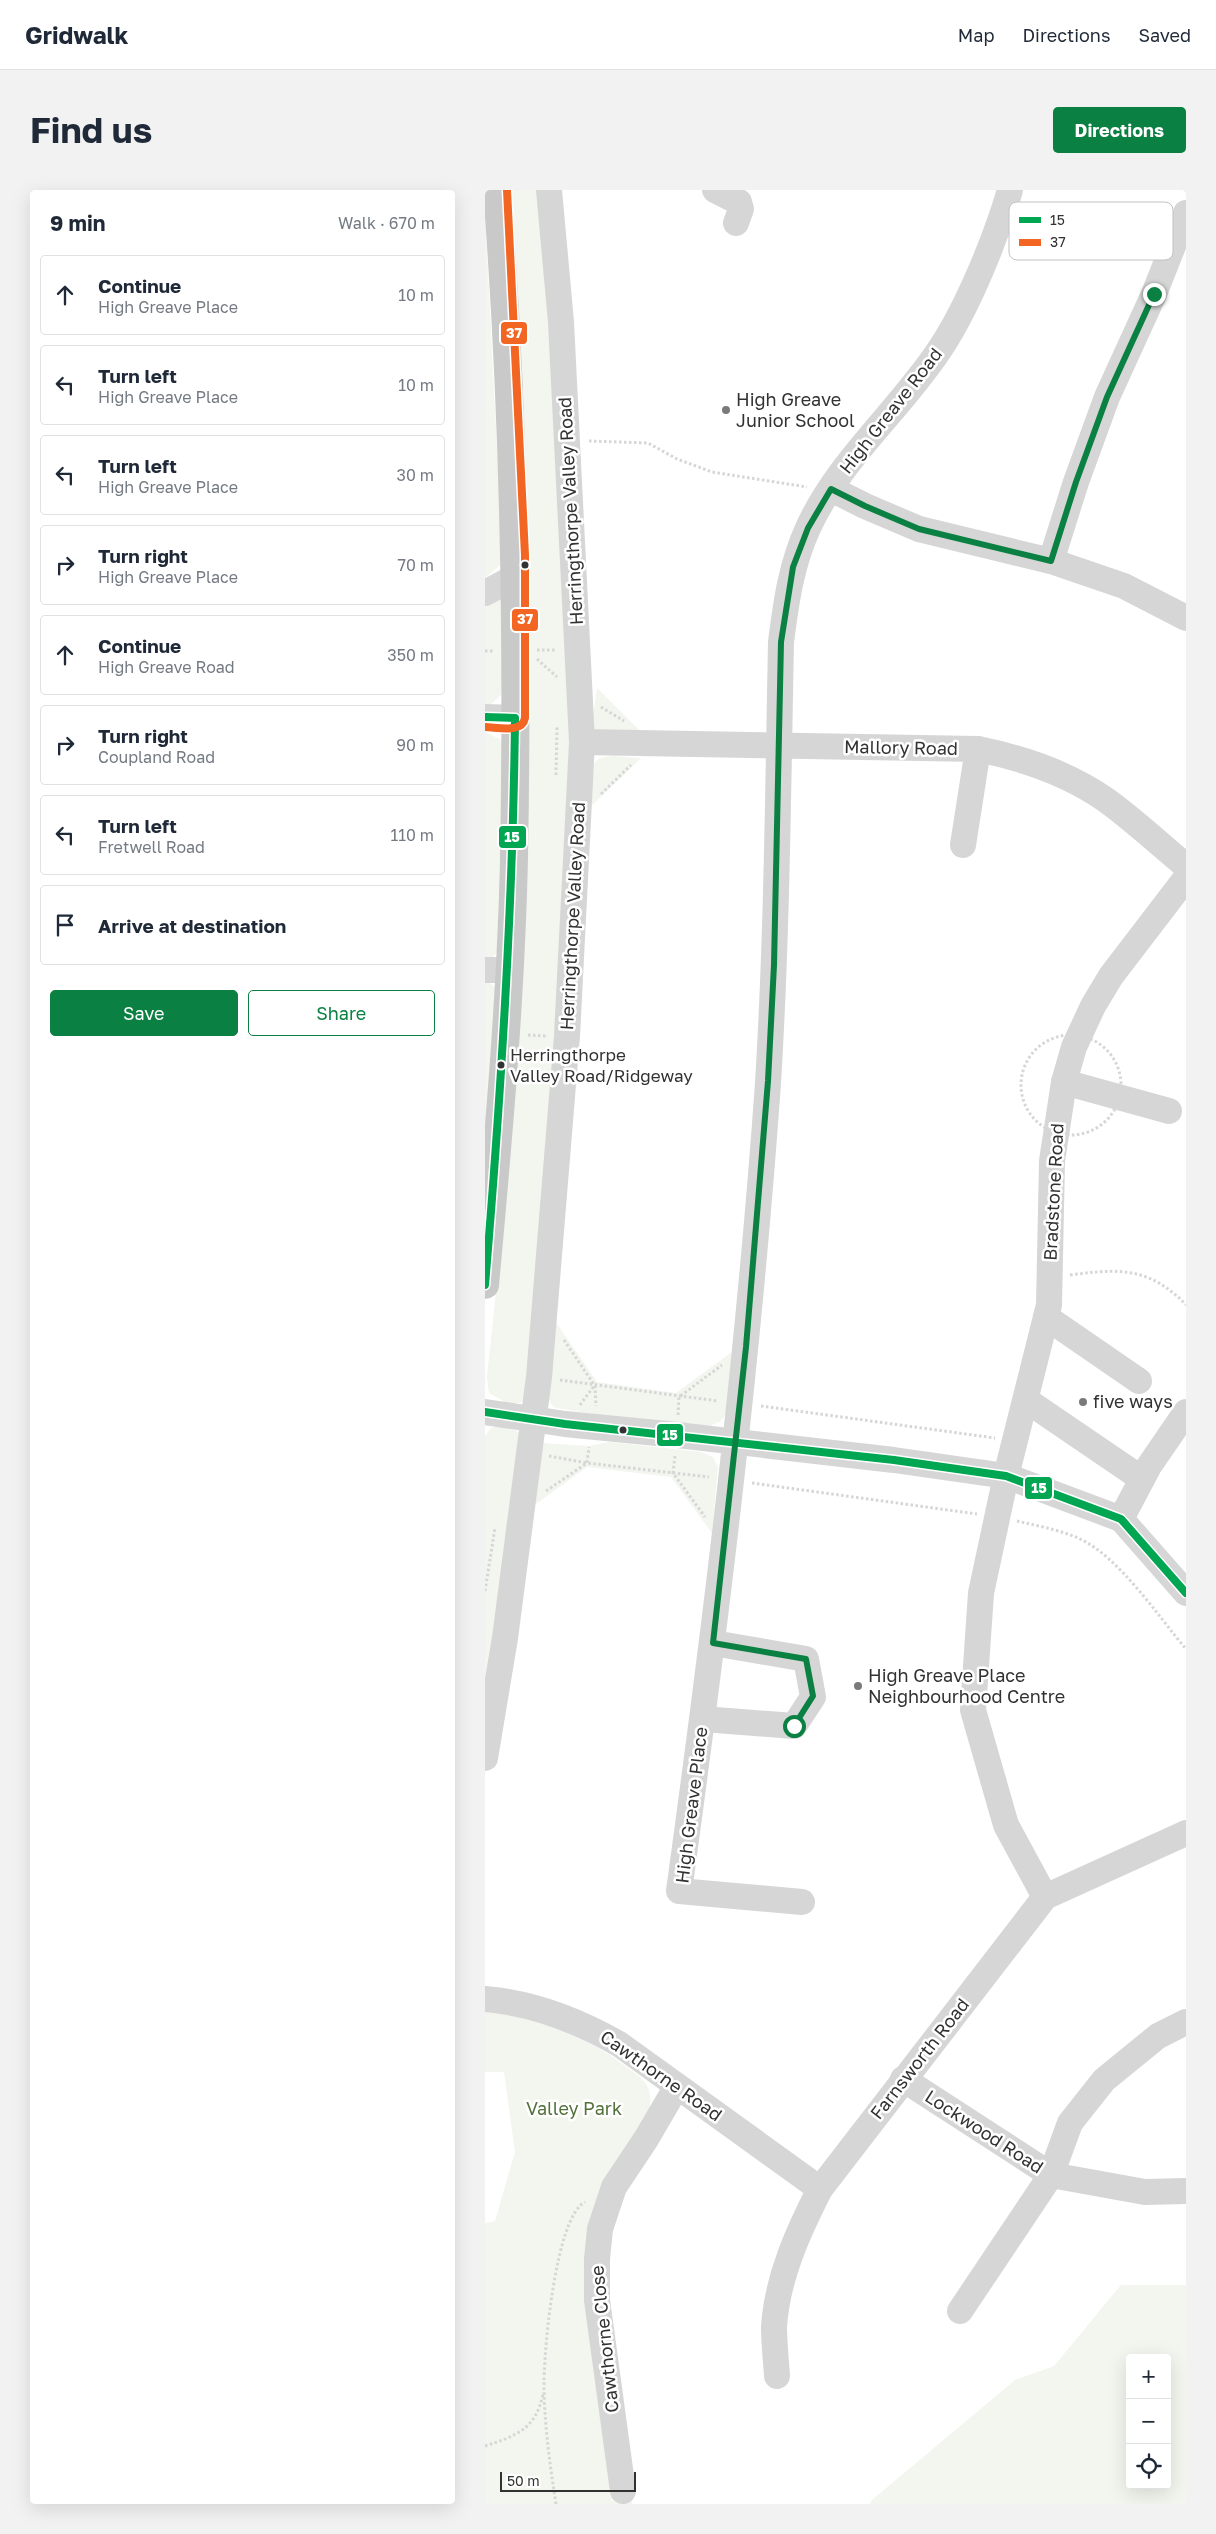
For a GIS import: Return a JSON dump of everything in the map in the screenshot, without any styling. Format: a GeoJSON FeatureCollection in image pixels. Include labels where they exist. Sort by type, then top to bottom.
{"type":"FeatureCollection","features":[{"type":"Feature","properties":{"kind":"main road"},"geometry":{"type":"LineString","coordinates":[[485,1285],[497,970],[514,858],[515,577],[505,329],[497,190]]}},
{"type":"Feature","properties":{"kind":"street","name":"Herringthorpe Valley Road"},"geometry":{"type":"LineString","coordinates":[[485,1758],[505,1638],[539,1377],[567,1036],[582,742],[561,322],[549,190]]}},
{"type":"Feature","properties":{"kind":"street"},"geometry":{"type":"LineString","coordinates":[[715,190],[739,202],[741,209],[737,223]]}},
{"type":"Feature","properties":{"kind":"street","name":"High Greave Road"},"geometry":{"type":"LineString","coordinates":[[735,1442],[746,1347],[768,1081],[774,965],[781,642],[793,567],[808,528],[831,489],[861,448],[940,350],[964,304],[1002,218],[1010,190]]}},
{"type":"Feature","properties":{"kind":"street"},"geometry":{"type":"LineString","coordinates":[[1173,246],[1186,213]]}},
{"type":"Feature","properties":{"kind":"street"},"geometry":{"type":"LineString","coordinates":[[1051,561],[1076,482],[1107,397],[1167,260]]}},
{"type":"Feature","properties":{"kind":"street"},"geometry":{"type":"LineString","coordinates":[[831,489],[919,529],[1051,561],[1124,586],[1186,618]]}},
{"type":"Feature","properties":{"kind":"street"},"geometry":{"type":"LineString","coordinates":[[485,593],[515,577]]}},
{"type":"Feature","properties":{"kind":"street"},"geometry":{"type":"LineString","coordinates":[[485,717],[515,718]]}},
{"type":"Feature","properties":{"kind":"street","name":"Mallory Road"},"geometry":{"type":"LineString","coordinates":[[582,742],[652,745],[779,745],[977,749],[1007,755],[1044,768],[1106,800],[1186,866]]}},
{"type":"Feature","properties":{"kind":"street"},"geometry":{"type":"LineString","coordinates":[[963,845],[977,749]]}},
{"type":"Feature","properties":{"kind":"street","name":"Bradstone Road"},"geometry":{"type":"LineString","coordinates":[[1045,1897],[1006,1825],[973,1710],[981,1593],[1006,1476],[1046,1317],[1050,1280],[1052,1161],[1064,1082],[1074,1047],[1093,1006],[1111,976],[1186,878]]}},
{"type":"Feature","properties":{"kind":"street"},"geometry":{"type":"LineString","coordinates":[[1064,1082],[1169,1111]]}},
{"type":"Feature","properties":{"kind":"street"},"geometry":{"type":"LineString","coordinates":[[1046,1317],[1139,1381]]}},
{"type":"Feature","properties":{"kind":"street"},"geometry":{"type":"LineString","coordinates":[[1026,1400],[1142,1479]]}},
{"type":"Feature","properties":{"kind":"street"},"geometry":{"type":"LineString","coordinates":[[485,1412],[534,1420],[677,1435],[1006,1476],[1121,1520],[1186,1593]]}},
{"type":"Feature","properties":{"kind":"street"},"geometry":{"type":"LineString","coordinates":[[1121,1520],[1142,1479],[1186,1412]]}},
{"type":"Feature","properties":{"kind":"street","name":"High Greave Place"},"geometry":{"type":"LineString","coordinates":[[735,1442],[713,1643],[679,1891],[802,1902]]}},
{"type":"Feature","properties":{"kind":"street","name":"High Greave Place"},"geometry":{"type":"LineString","coordinates":[[703,1719],[794,1726],[813,1696],[806,1659],[713,1643]]}},
{"type":"Feature","properties":{"kind":"street","name":"Farnsworth Road"},"geometry":{"type":"LineString","coordinates":[[777,2376],[774,2326],[779,2298],[800,2229],[820,2189],[1045,1897],[1186,1833]]}},
{"type":"Feature","properties":{"kind":"street","name":"Cawthorne Road"},"geometry":{"type":"LineString","coordinates":[[485,1999],[527,2005],[589,2026],[619,2044],[820,2189]]}},
{"type":"Feature","properties":{"kind":"street"},"geometry":{"type":"LineString","coordinates":[[959,2311],[1051,2175],[1070,2123],[1104,2080],[1158,2036],[1186,2022]]}},
{"type":"Feature","properties":{"kind":"street","name":"Lockwood Road"},"geometry":{"type":"LineString","coordinates":[[903,2080],[1051,2175],[1145,2192],[1186,2192]]}},
{"type":"Feature","properties":{"kind":"street","name":"Cawthorne Close"},"geometry":{"type":"LineString","coordinates":[[623,2491],[597,2300],[597,2259],[600,2229],[614,2187],[646,2139],[677,2086]]}},
{"type":"Feature","properties":{"kind":"path"},"geometry":{"type":"LineString","coordinates":[[566,441],[648,443],[677,459],[712,472],[831,489]]}},
{"type":"Feature","properties":{"kind":"path"},"geometry":{"type":"LineString","coordinates":[[559,640],[559,650]]}},
{"type":"Feature","properties":{"kind":"path"},"geometry":{"type":"LineString","coordinates":[[534,656],[558,679],[559,669]]}},
{"type":"Feature","properties":{"kind":"path"},"geometry":{"type":"LineString","coordinates":[[556,785],[558,717]]}},
{"type":"Feature","properties":{"kind":"path"},"geometry":{"type":"LineString","coordinates":[[579,815],[652,745]]}},
{"type":"Feature","properties":{"kind":"path"},"geometry":{"type":"LineString","coordinates":[[547,1046],[548,1026]]}},
{"type":"Feature","properties":{"kind":"path"},"geometry":{"type":"LineString","coordinates":[[1050,1280],[1098,1272],[1143,1274],[1161,1283],[1186,1305]]}},
{"type":"Feature","properties":{"kind":"path"},"geometry":{"type":"LineString","coordinates":[[523,1507],[587,1463],[595,1427],[595,1386],[545,1311]]}},
{"type":"Feature","properties":{"kind":"path"},"geometry":{"type":"LineString","coordinates":[[679,1397],[746,1347]]}},
{"type":"Feature","properties":{"kind":"path"},"geometry":{"type":"LineString","coordinates":[[539,1377],[1015,1441]]}},
{"type":"Feature","properties":{"kind":"path"},"geometry":{"type":"LineString","coordinates":[[679,1397],[673,1473],[724,1542]]}},
{"type":"Feature","properties":{"kind":"path"},"geometry":{"type":"LineString","coordinates":[[530,1453],[587,1463],[731,1480],[997,1517],[1041,1526],[1081,1539],[1100,1552],[1121,1570],[1186,1649]]}},
{"type":"Feature","properties":{"kind":"path"},"geometry":{"type":"LineString","coordinates":[[485,1591],[496,1525]]}},
{"type":"Feature","properties":{"kind":"path"},"geometry":{"type":"LineString","coordinates":[[485,2446],[513,2437],[529,2425],[539,2411],[544,2388],[555,2269],[569,2222],[580,2204],[614,2187]]}},
{"type":"Feature","properties":{"kind":"path"},"geometry":{"type":"LineString","coordinates":[[544,2388],[547,2448],[556,2504]]}},
{"type":"Feature","properties":{"kind":"green space"},"geometry":{"type":"Polygon","coordinates":[[[503,190],[542,190],[573,716],[560,987],[528,1395],[520,1403],[507,1403],[489,1393],[487,1377],[503,1225],[503,190]]]}},
{"type":"Feature","properties":{"kind":"green space"},"geometry":{"type":"Polygon","coordinates":[[[485,212],[502,548],[500,565],[485,578],[485,212]]]}},
{"type":"Feature","properties":{"kind":"green space"},"geometry":{"type":"Polygon","coordinates":[[[503,595],[504,674],[501,695],[491,704],[485,705],[485,603],[503,595]]]}},
{"type":"Feature","properties":{"kind":"green space"},"geometry":{"type":"Polygon","coordinates":[[[597,688],[642,733],[596,731],[592,724],[597,688]]]}},
{"type":"Feature","properties":{"kind":"green space"},"geometry":{"type":"Polygon","coordinates":[[[485,732],[500,739],[503,746],[497,952],[491,959],[485,961],[485,732]]]}},
{"type":"Feature","properties":{"kind":"green space"},"geometry":{"type":"Polygon","coordinates":[[[611,756],[641,758],[587,810],[595,762],[600,758],[611,756]]]}},
{"type":"Feature","properties":{"kind":"green space"},"geometry":{"type":"Polygon","coordinates":[[[485,980],[494,986],[498,995],[485,1149],[485,980]]]}},
{"type":"Feature","properties":{"kind":"green space"},"geometry":{"type":"Polygon","coordinates":[[[553,1318],[597,1382],[676,1393],[732,1352],[726,1415],[719,1422],[707,1427],[556,1408],[551,1404],[547,1396],[553,1318]]]}},
{"type":"Feature","properties":{"kind":"green space"},"geometry":{"type":"Polygon","coordinates":[[[501,1425],[515,1430],[522,1435],[485,1691],[485,1436],[491,1428],[501,1425]]]}},
{"type":"Feature","properties":{"kind":"green space"},"geometry":{"type":"Polygon","coordinates":[[[610,1442],[701,1452],[713,1457],[718,1467],[712,1533],[671,1477],[587,1467],[533,1506],[543,1443],[588,1446],[610,1442]]]}},
{"type":"Feature","properties":{"kind":"green space","name":"Valley Park"},"geometry":{"type":"Polygon","coordinates":[[[485,2010],[541,2023],[576,2036],[609,2055],[636,2074],[642,2079],[650,2092],[650,2109],[589,2295],[612,2501],[631,2497],[632,2504],[485,2504],[485,2223],[495,2221],[515,2152],[504,2072],[485,2072],[485,2010]]]}},
{"type":"Feature","properties":{"kind":"green space"},"geometry":{"type":"Polygon","coordinates":[[[1121,2285],[1186,2285],[1186,2504],[870,2504],[872,2500],[1015,2380],[1054,2366],[1121,2285]]]}},
{"type":"Feature","properties":{"kind":"transit line","name":"37"},"geometry":{"type":"LineString","coordinates":[[485,727],[514,728],[523,723],[525,718],[525,555],[507,190]]}},
{"type":"Feature","properties":{"kind":"transit line","name":"15"},"geometry":{"type":"LineString","coordinates":[[485,717],[515,718],[512,860],[505,1002],[485,1285]]}},
{"type":"Feature","properties":{"kind":"transit line","name":"15"},"geometry":{"type":"LineString","coordinates":[[485,1412],[565,1424],[894,1460],[1006,1476],[1121,1519],[1186,1593]]}},
{"type":"Feature","properties":{"kind":"place","name":"High Greave Junior School"},"geometry":{"type":"Point","coordinates":[726,410]}},
{"type":"Feature","properties":{"kind":"place","name":"Herringthorpe Valley Road/Ridgeway"},"geometry":{"type":"Point","coordinates":[501,1065]}},
{"type":"Feature","properties":{"kind":"place","name":"five ways"},"geometry":{"type":"Point","coordinates":[1083,1402]}},
{"type":"Feature","properties":{"kind":"place","name":"High Greave Place Neighbourhood Centre"},"geometry":{"type":"Point","coordinates":[858,1686]}},
{"type":"Feature","properties":{"kind":"route"},"geometry":{"type":"LineString","coordinates":[[794,1726],[813,1696],[806,1659],[713,1643],[746,1347],[768,1081],[774,965],[781,642],[793,567],[808,528],[831,489],[919,529],[1051,561],[1076,482],[1107,397],[1154,294]]}}]}
